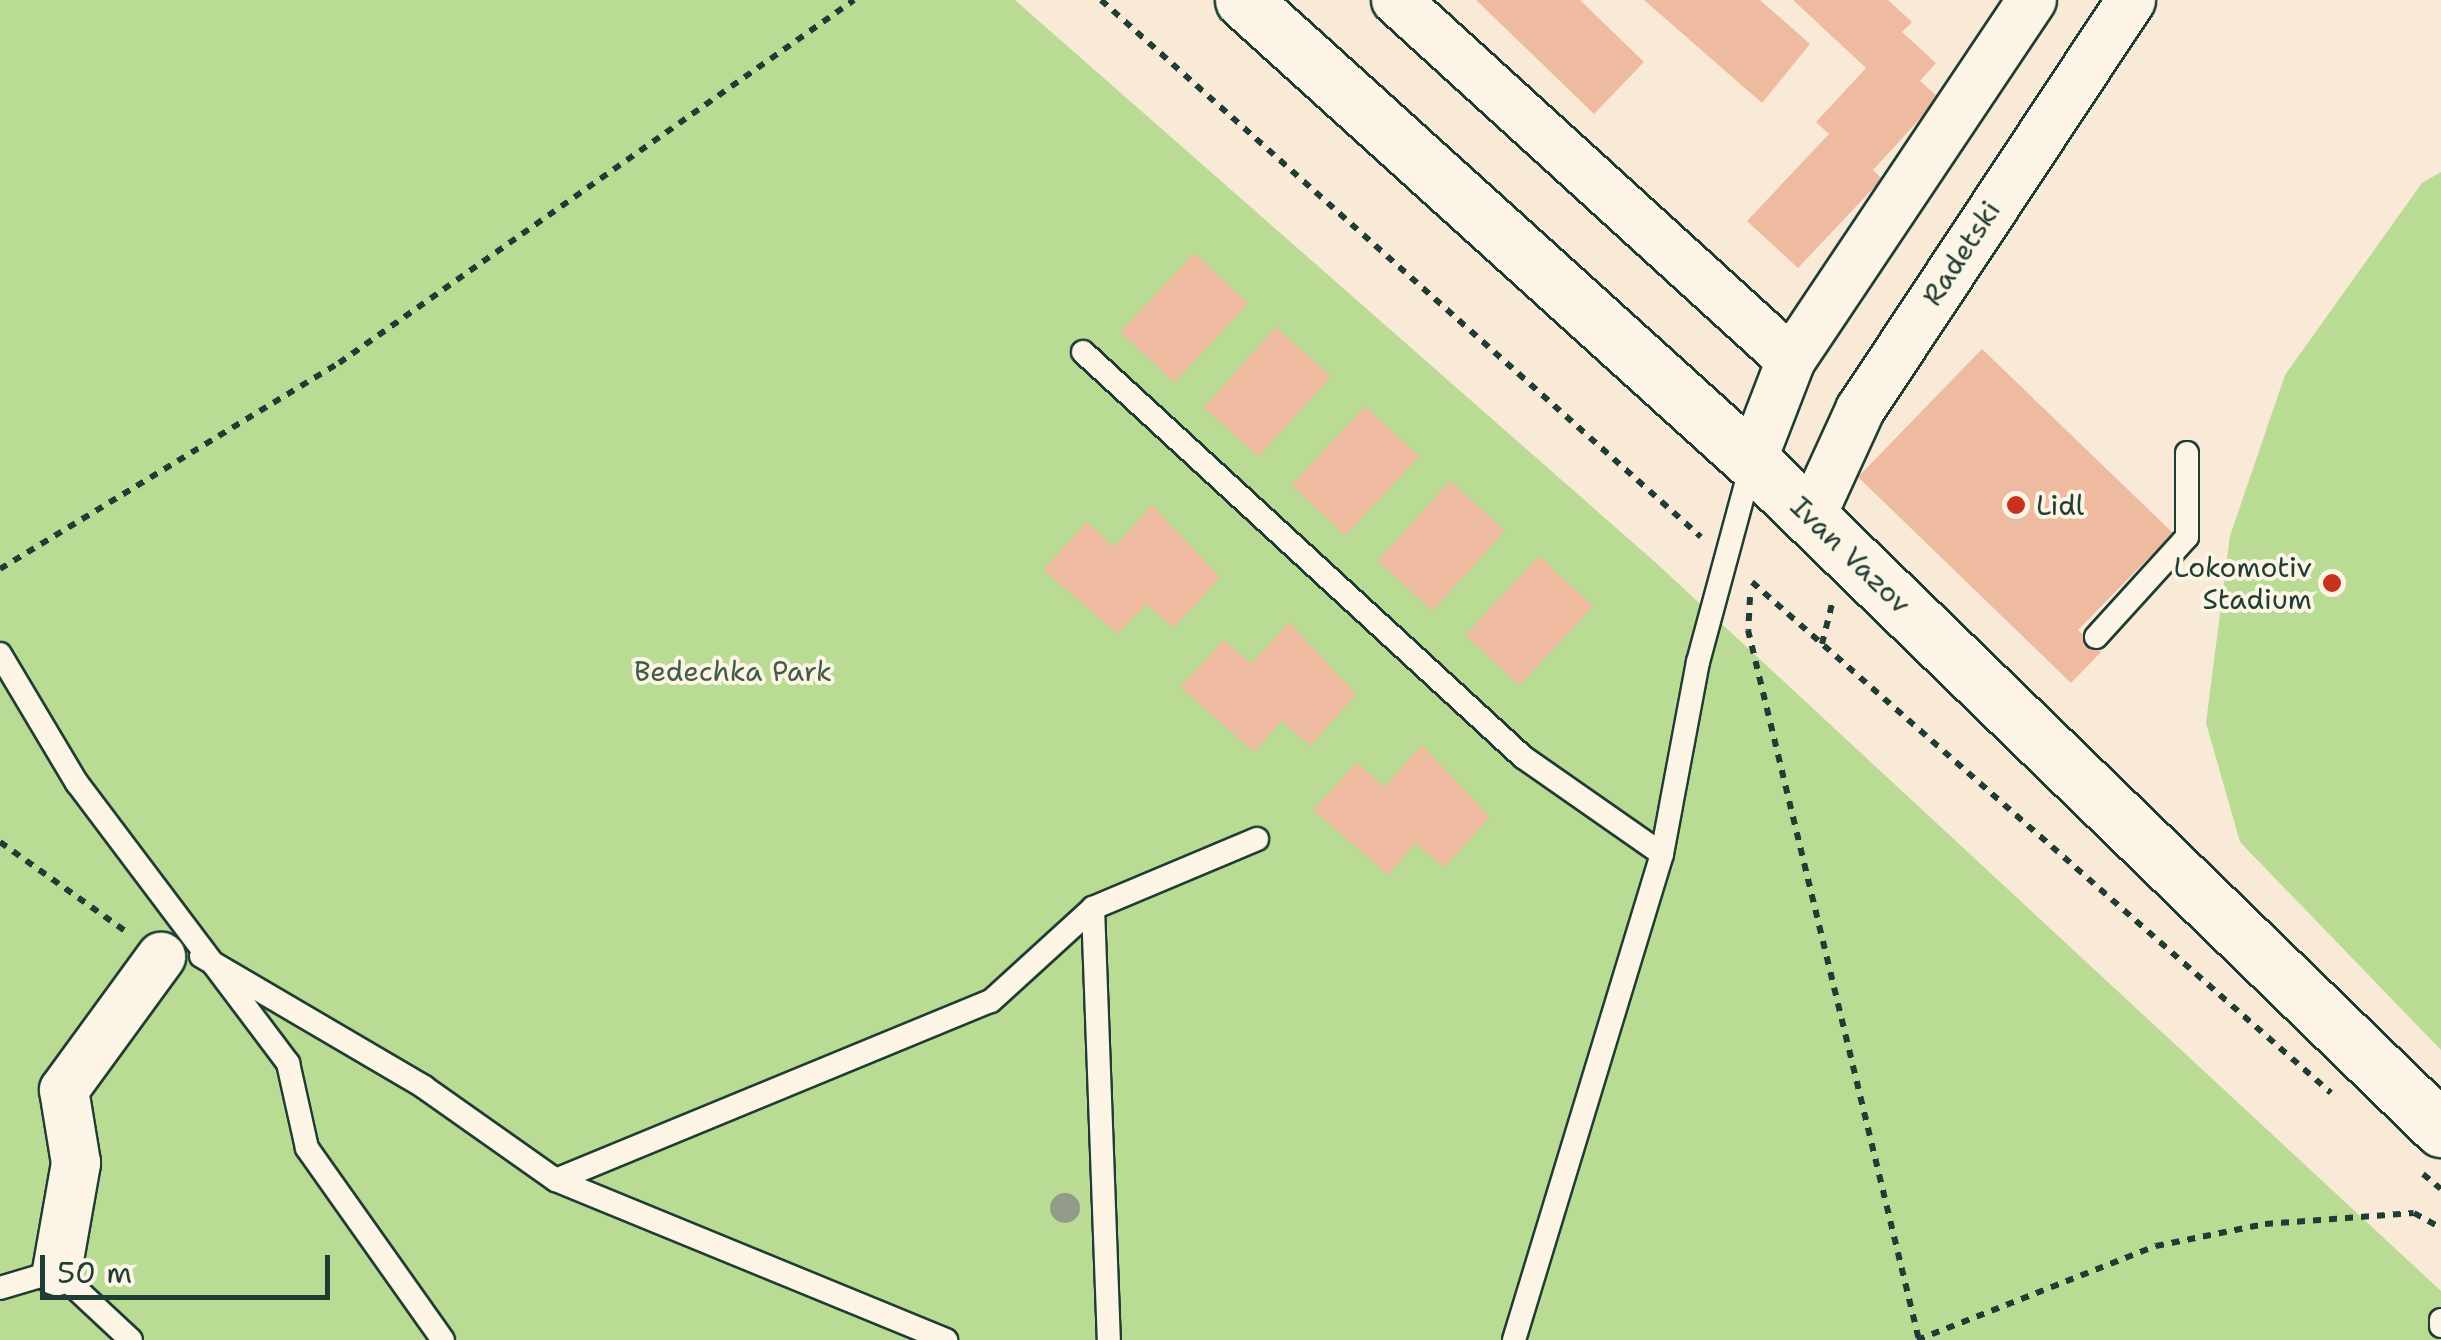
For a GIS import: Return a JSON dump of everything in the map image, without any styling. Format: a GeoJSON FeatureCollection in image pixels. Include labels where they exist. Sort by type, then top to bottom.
{"type":"FeatureCollection","features":[{"type":"Feature","properties":{"kind":"main road","name":"Ivan Vazov"},"geometry":{"type":"LineString","coordinates":[[1243,0],[1811,517],[2426,1146]]}},
{"type":"Feature","properties":{"kind":"street"},"geometry":{"type":"LineString","coordinates":[[1396,0],[1790,360]]}},
{"type":"Feature","properties":{"kind":"street"},"geometry":{"type":"LineString","coordinates":[[1752,462],[1790,360],[2032,0]]}},
{"type":"Feature","properties":{"kind":"street","name":"Radetski"},"geometry":{"type":"LineString","coordinates":[[1811,517],[1860,410],[2131,0]]}},
{"type":"Feature","properties":{"kind":"street"},"geometry":{"type":"LineString","coordinates":[[58,1271],[76,1163],[64,1090],[181,956]]}},
{"type":"Feature","properties":{"kind":"lane"},"geometry":{"type":"LineString","coordinates":[[1083,352],[1522,756],[1662,854]]}},
{"type":"Feature","properties":{"kind":"lane"},"geometry":{"type":"LineString","coordinates":[[2096,637],[2187,537],[2186,453]]}},
{"type":"Feature","properties":{"kind":"lane"},"geometry":{"type":"LineString","coordinates":[[1514,1340],[1662,854],[1723,556],[1752,462]]}},
{"type":"Feature","properties":{"kind":"lane"},"geometry":{"type":"LineString","coordinates":[[0,654],[181,956],[288,1063],[307,1148],[443,1340]]}},
{"type":"Feature","properties":{"kind":"lane"},"geometry":{"type":"LineString","coordinates":[[556,1180],[991,1001],[1093,908],[1257,839]]}},
{"type":"Feature","properties":{"kind":"lane"},"geometry":{"type":"LineString","coordinates":[[1093,908],[1109,1340]]}},
{"type":"Feature","properties":{"kind":"lane"},"geometry":{"type":"LineString","coordinates":[[181,956],[424,1087],[556,1180],[947,1340]]}},
{"type":"Feature","properties":{"kind":"lane"},"geometry":{"type":"LineString","coordinates":[[0,1288],[58,1271],[131,1340]]}},
{"type":"Feature","properties":{"kind":"path"},"geometry":{"type":"LineString","coordinates":[[0,569],[339,364],[854,0]]}},
{"type":"Feature","properties":{"kind":"path"},"geometry":{"type":"LineString","coordinates":[[1101,0],[1750,581],[2338,1098]]}},
{"type":"Feature","properties":{"kind":"path"},"geometry":{"type":"LineString","coordinates":[[1750,581],[1748,630],[1918,1340],[2156,1246],[2265,1224],[2414,1212],[2441,1228]]}},
{"type":"Feature","properties":{"kind":"path"},"geometry":{"type":"LineString","coordinates":[[0,842],[181,956]]}},
{"type":"Feature","properties":{"kind":"path"},"geometry":{"type":"LineString","coordinates":[[2426,1146],[2441,1190]]}},
{"type":"Feature","properties":{"kind":"green space","name":"Bedechka Park"},"geometry":{"type":"Polygon","coordinates":[[[0,0],[1015,0],[1655,562],[2441,1291],[2441,1340],[0,1340],[0,0]]]}},
{"type":"Feature","properties":{"kind":"green space","name":"Lokomotiv Stadium"},"geometry":{"type":"Polygon","coordinates":[[[2441,172],[2441,1050],[2240,842],[2206,723],[2230,536],[2285,375],[2422,183],[2441,172]]]}},
{"type":"Feature","properties":{"kind":"building"},"geometry":{"type":"Polygon","coordinates":[[[1476,0],[1580,0],[1644,62],[1594,114],[1476,0]]]}},
{"type":"Feature","properties":{"kind":"building"},"geometry":{"type":"Polygon","coordinates":[[[1644,0],[1760,0],[1810,44],[1762,103],[1644,0]]]}},
{"type":"Feature","properties":{"kind":"building"},"geometry":{"type":"Polygon","coordinates":[[[1793,0],[1888,0],[1912,22],[1902,32],[1936,63],[1920,81],[1939,98],[1873,170],[1882,179],[1798,268],[1747,221],[1829,134],[1816,122],[1866,68],[1793,0]]]}},
{"type":"Feature","properties":{"kind":"building"},"geometry":{"type":"Polygon","coordinates":[[[1194,253],[1248,303],[1174,382],[1120,332],[1194,253]]]}},
{"type":"Feature","properties":{"kind":"building"},"geometry":{"type":"Polygon","coordinates":[[[1276,327],[1331,377],[1259,457],[1204,407],[1276,327]]]}},
{"type":"Feature","properties":{"kind":"building","name":"Lidl"},"geometry":{"type":"Polygon","coordinates":[[[1982,349],[2173,533],[2078,630],[2101,652],[2071,683],[1858,477],[1982,349]]]}},
{"type":"Feature","properties":{"kind":"building"},"geometry":{"type":"Polygon","coordinates":[[[1365,406],[1419,456],[1345,535],[1291,485],[1365,406]]]}},
{"type":"Feature","properties":{"kind":"building"},"geometry":{"type":"Polygon","coordinates":[[[1450,481],[1505,531],[1433,611],[1378,561],[1450,481]]]}},
{"type":"Feature","properties":{"kind":"building"},"geometry":{"type":"Polygon","coordinates":[[[1152,505],[1220,577],[1174,628],[1146,604],[1118,634],[1043,570],[1087,522],[1114,547],[1152,505]]]}},
{"type":"Feature","properties":{"kind":"building"},"geometry":{"type":"Polygon","coordinates":[[[1539,556],[1593,606],[1519,685],[1465,635],[1539,556]]]}},
{"type":"Feature","properties":{"kind":"building"},"geometry":{"type":"Polygon","coordinates":[[[1289,622],[1356,694],[1311,746],[1282,721],[1254,752],[1180,687],[1224,640],[1251,664],[1289,622]]]}},
{"type":"Feature","properties":{"kind":"building"},"geometry":{"type":"Polygon","coordinates":[[[1422,745],[1490,817],[1444,868],[1416,843],[1388,875],[1313,810],[1357,762],[1384,787],[1422,745]]]}},
{"type":"Feature","properties":{"kind":"place","name":"Lidl"},"geometry":{"type":"Point","coordinates":[2016,505]}},
{"type":"Feature","properties":{"kind":"place","name":"Lokomotiv Stadium"},"geometry":{"type":"Point","coordinates":[2332,583]}}]}
